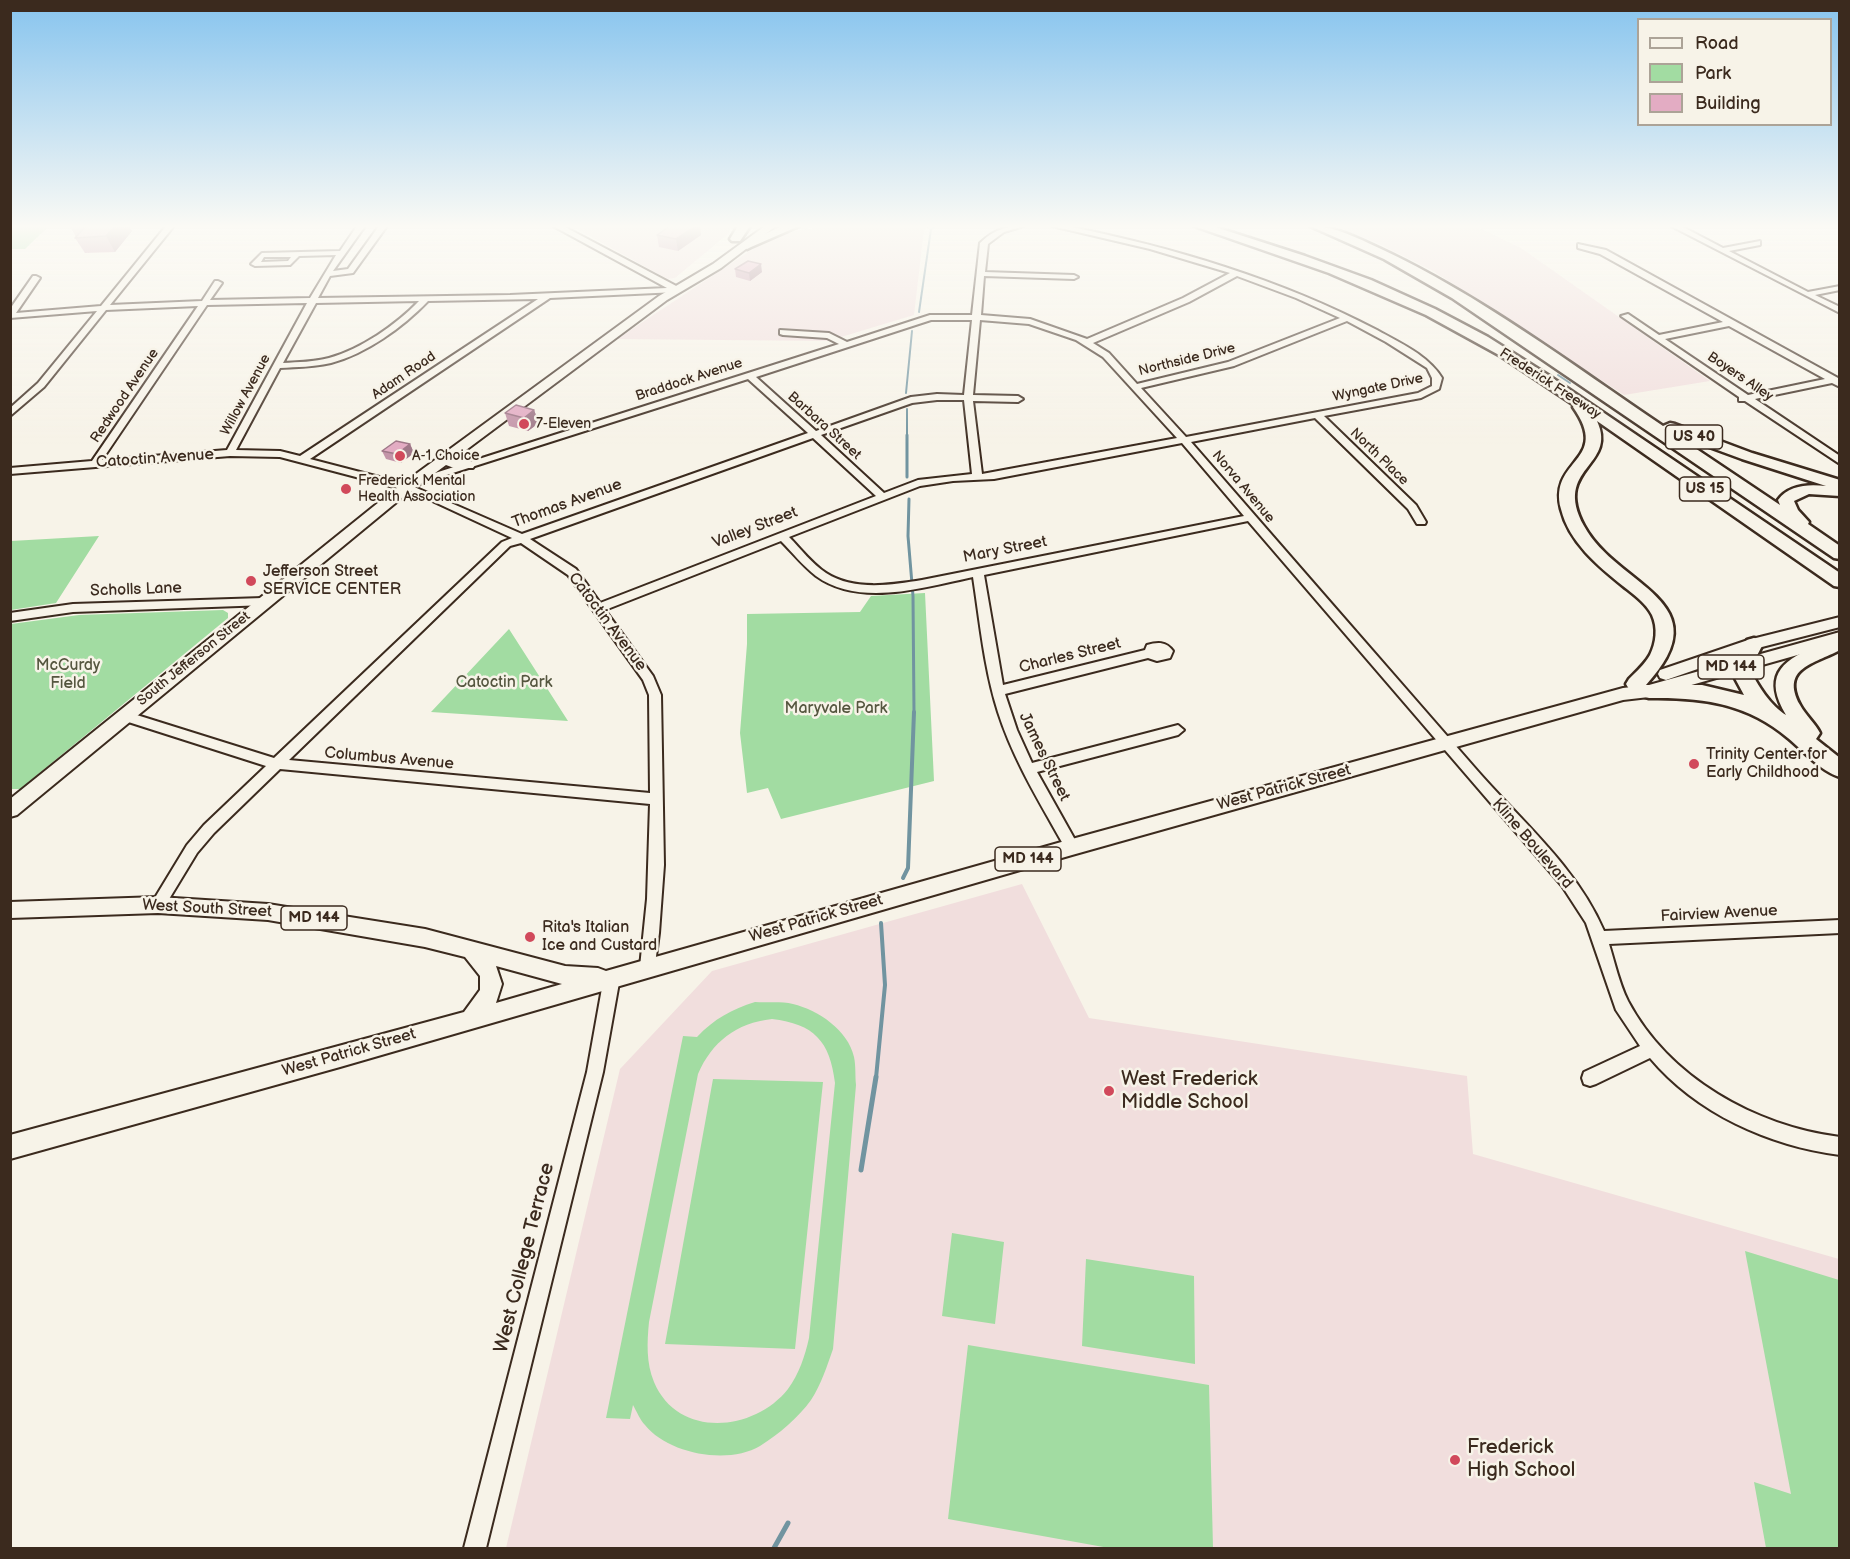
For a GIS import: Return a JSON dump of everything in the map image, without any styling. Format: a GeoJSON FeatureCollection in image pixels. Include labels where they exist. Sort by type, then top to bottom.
{"type":"FeatureCollection","features":[{"type":"Feature","properties":{"kind":"highway","name":"Frederick Freeway"},"geometry":{"type":"LineString","coordinates":[[1402,299],[1481,339],[1570,396],[1839,582]]}},
{"type":"Feature","properties":{"kind":"highway","name":"Frederick Freeway"},"geometry":{"type":"LineString","coordinates":[[1460,299],[1560,363],[1839,554]]}},
{"type":"Feature","properties":{"kind":"highway","name":"US 40"},"geometry":{"type":"LineString","coordinates":[[1560,363],[1635,410],[1679,431],[1747,456],[1839,485]]}},
{"type":"Feature","properties":{"kind":"highway"},"geometry":{"type":"LineString","coordinates":[[1570,396],[1585,412],[1595,439],[1589,456],[1578,467],[1569,482],[1568,499],[1572,517],[1593,550],[1656,605],[1665,625],[1666,637],[1661,651],[1636,690]]}},
{"type":"Feature","properties":{"kind":"highway"},"geometry":{"type":"LineString","coordinates":[[1821,541],[1790,512],[1786,500],[1790,495],[1805,490],[1839,493]]}},
{"type":"Feature","properties":{"kind":"highway"},"geometry":{"type":"LineString","coordinates":[[1839,639],[1830,649],[1795,664],[1786,675],[1784,685],[1789,705],[1797,718],[1819,743],[1839,759]]}},
{"type":"Feature","properties":{"kind":"highway"},"geometry":{"type":"LineString","coordinates":[[1754,644],[1740,669],[1746,683],[1760,702],[1839,769]]}},
{"type":"Feature","properties":{"kind":"highway"},"geometry":{"type":"LineString","coordinates":[[1636,690],[1690,689],[1715,693],[1740,701],[1782,722]]}},
{"type":"Feature","properties":{"kind":"main road","name":"South Jefferson Street"},"geometry":{"type":"LineString","coordinates":[[10,810],[399,493],[662,299]]}},
{"type":"Feature","properties":{"kind":"main road"},"geometry":{"type":"LineString","coordinates":[[446,460],[454,464],[468,465]]}},
{"type":"Feature","properties":{"kind":"main road","name":"West Patrick Street"},"geometry":{"type":"LineString","coordinates":[[1636,690],[1754,644],[1839,622]]}},
{"type":"Feature","properties":{"kind":"main road","name":"West Patrick Street"},"geometry":{"type":"LineString","coordinates":[[10,1147],[340,1057],[612,977],[1636,690],[1839,639]]}},
{"type":"Feature","properties":{"kind":"main road","name":"West South Street"},"geometry":{"type":"LineString","coordinates":[[10,910],[158,904],[207,906],[315,918],[469,949],[565,975],[612,977]]}},
{"type":"Feature","properties":{"kind":"main road"},"geometry":{"type":"LineString","coordinates":[[469,949],[488,967],[493,979],[487,1000],[471,1018]]}},
{"type":"Feature","properties":{"kind":"street"},"geometry":{"type":"LineString","coordinates":[[10,316],[22,299]]}},
{"type":"Feature","properties":{"kind":"street"},"geometry":{"type":"LineString","coordinates":[[10,413],[41,385],[111,299]]}},
{"type":"Feature","properties":{"kind":"street","name":"Redwood Avenue"},"geometry":{"type":"LineString","coordinates":[[95,464],[207,299]]}},
{"type":"Feature","properties":{"kind":"street"},"geometry":{"type":"LineString","coordinates":[[10,316],[103,308],[360,299]]}},
{"type":"Feature","properties":{"kind":"street"},"geometry":{"type":"LineString","coordinates":[[277,366],[318,363],[339,358],[399,323],[416,310],[426,299]]}},
{"type":"Feature","properties":{"kind":"street","name":"Adam Road"},"geometry":{"type":"LineString","coordinates":[[303,459],[543,299]]}},
{"type":"Feature","properties":{"kind":"street"},"geometry":{"type":"LineString","coordinates":[[977,476],[968,397],[979,299]]}},
{"type":"Feature","properties":{"kind":"street"},"geometry":{"type":"LineString","coordinates":[[1088,342],[1188,299]]}},
{"type":"Feature","properties":{"kind":"street","name":"Wyngate Drive"},"geometry":{"type":"LineString","coordinates":[[925,481],[994,476],[1421,395],[1436,387],[1435,372],[1423,361],[1345,319],[1297,299]]}},
{"type":"Feature","properties":{"kind":"street"},"geometry":{"type":"LineString","coordinates":[[1687,299],[1837,381]]}},
{"type":"Feature","properties":{"kind":"street"},"geometry":{"type":"LineString","coordinates":[[1817,299],[1839,311]]}},
{"type":"Feature","properties":{"kind":"street","name":"Willow Avenue"},"geometry":{"type":"LineString","coordinates":[[230,453],[312,300]]}},
{"type":"Feature","properties":{"kind":"street","name":"Boyers Alley"},"geometry":{"type":"LineString","coordinates":[[1625,316],[1839,461]]}},
{"type":"Feature","properties":{"kind":"street","name":"Norva Avenue"},"geometry":{"type":"LineString","coordinates":[[976,317],[1030,322],[1054,328],[1088,342],[1106,355],[1184,440],[1446,744]]}},
{"type":"Feature","properties":{"kind":"street","name":"Braddock Avenue"},"geometry":{"type":"LineString","coordinates":[[411,485],[930,318],[976,317]]}},
{"type":"Feature","properties":{"kind":"street","name":"Northside Drive"},"geometry":{"type":"LineString","coordinates":[[1135,387],[1231,364],[1345,319]]}},
{"type":"Feature","properties":{"kind":"street"},"geometry":{"type":"LineString","coordinates":[[1658,338],[1730,323]]}},
{"type":"Feature","properties":{"kind":"street"},"geometry":{"type":"LineString","coordinates":[[783,332],[829,336],[845,344]]}},
{"type":"Feature","properties":{"kind":"street","name":"Barbara Street"},"geometry":{"type":"LineString","coordinates":[[749,375],[882,496]]}},
{"type":"Feature","properties":{"kind":"street"},"geometry":{"type":"LineString","coordinates":[[1734,401],[1837,381]]}},
{"type":"Feature","properties":{"kind":"street","name":"Thomas Avenue"},"geometry":{"type":"LineString","coordinates":[[158,904],[192,849],[203,836],[506,544],[911,400],[968,397],[1018,399]]}},
{"type":"Feature","properties":{"kind":"street","name":"North Place"},"geometry":{"type":"LineString","coordinates":[[1316,414],[1412,507],[1420,522]]}},
{"type":"Feature","properties":{"kind":"street","name":"Catoctin Avenue"},"geometry":{"type":"LineString","coordinates":[[14,470],[268,452],[411,485],[521,538],[565,566],[598,608],[652,686],[655,695],[657,799],[654,921],[648,967]]}},
{"type":"Feature","properties":{"kind":"street"},"geometry":{"type":"LineString","coordinates":[[10,480],[14,470]]}},
{"type":"Feature","properties":{"kind":"street","name":"Valley Street"},"geometry":{"type":"LineString","coordinates":[[598,608],[925,481]]}},
{"type":"Feature","properties":{"kind":"street","name":"Mary Street"},"geometry":{"type":"LineString","coordinates":[[782,536],[821,574],[847,585],[877,588],[903,587],[1249,518]]}},
{"type":"Feature","properties":{"kind":"street","name":"James Street"},"geometry":{"type":"LineString","coordinates":[[978,572],[998,691],[1014,739],[1072,847]]}},
{"type":"Feature","properties":{"kind":"street","name":"Scholls Lane"},"geometry":{"type":"LineString","coordinates":[[10,617],[73,608],[263,602]]}},
{"type":"Feature","properties":{"kind":"street","name":"Charles Street"},"geometry":{"type":"LineString","coordinates":[[998,691],[1150,652]]}},
{"type":"Feature","properties":{"kind":"street","name":"Columbus Avenue"},"geometry":{"type":"LineString","coordinates":[[124,716],[277,765],[657,799]]}},
{"type":"Feature","properties":{"kind":"street"},"geometry":{"type":"LineString","coordinates":[[1029,770],[1178,730]]}},
{"type":"Feature","properties":{"kind":"street","name":"Kline Boulevard"},"geometry":{"type":"LineString","coordinates":[[1446,744],[1554,866],[1586,910],[1601,938],[1622,1005],[1652,1048],[1693,1086],[1764,1128],[1806,1142],[1839,1146]]}},
{"type":"Feature","properties":{"kind":"street","name":"Fairview Avenue"},"geometry":{"type":"LineString","coordinates":[[1601,938],[1839,926]]}},
{"type":"Feature","properties":{"kind":"street","name":"West College Terrace"},"geometry":{"type":"LineString","coordinates":[[475,1548],[595,1072],[612,977]]}},
{"type":"Feature","properties":{"kind":"street"},"geometry":{"type":"LineString","coordinates":[[1590,1078],[1652,1048]]}},
{"type":"Feature","properties":{"kind":"shaded area"},"geometry":{"type":"Polygon","coordinates":[[[678,299],[916,299],[914,315],[828,341],[617,339],[678,299]]]}},
{"type":"Feature","properties":{"kind":"shaded area"},"geometry":{"type":"Polygon","coordinates":[[[1476,299],[1593,299],[1710,381],[1624,395],[1476,299]]]}},
{"type":"Feature","properties":{"kind":"shaded area"},"geometry":{"type":"Polygon","coordinates":[[[1022,884],[1089,1018],[1467,1076],[1473,1154],[1839,1259],[1839,1548],[506,1548],[620,1069],[712,971],[1022,884]]]}},
{"type":"Feature","properties":{"kind":"green space"},"geometry":{"type":"Polygon","coordinates":[[[99,536],[56,603],[11,610],[11,541],[99,536]]]}},
{"type":"Feature","properties":{"kind":"green space","name":"Maryvale Park"},"geometry":{"type":"Polygon","coordinates":[[[925,593],[934,781],[781,819],[768,788],[747,793],[740,733],[747,614],[860,612],[871,596],[925,593]]]}},
{"type":"Feature","properties":{"kind":"green space","name":"McCurdy Field"},"geometry":{"type":"Polygon","coordinates":[[[223,610],[228,613],[228,618],[20,789],[11,789],[11,624],[79,615],[223,610]]]}},
{"type":"Feature","properties":{"kind":"green space","name":"Catoctin Park"},"geometry":{"type":"Polygon","coordinates":[[[509,629],[568,721],[431,712],[509,629]]]}},
{"type":"Feature","properties":{"kind":"green space"},"geometry":{"type":"Polygon","coordinates":[[[755,1002],[793,1004],[822,1016],[845,1038],[855,1060],[856,1085],[833,1349],[811,1400],[781,1431],[747,1452],[732,1455],[699,1454],[668,1443],[655,1435],[645,1425],[633,1405],[630,1419],[606,1418],[683,1036],[697,1037],[731,1011],[755,1002]],[[772,1019],[759,1021],[736,1030],[710,1052],[698,1074],[649,1322],[648,1360],[651,1375],[665,1400],[680,1413],[698,1421],[717,1423],[737,1421],[756,1414],[773,1403],[788,1389],[795,1377],[809,1338],[835,1083],[833,1068],[824,1046],[809,1030],[787,1021],[772,1019]]]}},
{"type":"Feature","properties":{"kind":"green space"},"geometry":{"type":"Polygon","coordinates":[[[713,1079],[823,1082],[795,1349],[665,1344],[713,1079]]]}},
{"type":"Feature","properties":{"kind":"green space"},"geometry":{"type":"Polygon","coordinates":[[[952,1233],[1004,1242],[995,1324],[942,1316],[952,1233]]]}},
{"type":"Feature","properties":{"kind":"green space"},"geometry":{"type":"Polygon","coordinates":[[[1745,1251],[1839,1280],[1839,1548],[1766,1548],[1754,1482],[1791,1494],[1745,1251]]]}},
{"type":"Feature","properties":{"kind":"green space"},"geometry":{"type":"Polygon","coordinates":[[[1086,1259],[1194,1276],[1195,1364],[1082,1346],[1086,1259]]]}},
{"type":"Feature","properties":{"kind":"green space"},"geometry":{"type":"Polygon","coordinates":[[[968,1345],[1209,1385],[1213,1548],[1109,1548],[948,1519],[968,1345]]]}},
{"type":"Feature","properties":{"kind":"building"},"geometry":{"type":"Polygon","coordinates":[[[516,405],[534,410],[524,418],[505,413],[516,405]]]}},
{"type":"Feature","properties":{"kind":"building"},"geometry":{"type":"Polygon","coordinates":[[[396,441],[410,444],[397,454],[382,451],[396,441]]]}},
{"type":"Feature","properties":{"kind":"waterway"},"geometry":{"type":"LineString","coordinates":[[919,312],[921,299]]}},
{"type":"Feature","properties":{"kind":"waterway"},"geometry":{"type":"LineString","coordinates":[[906,393],[912,331]]}},
{"type":"Feature","properties":{"kind":"waterway"},"geometry":{"type":"LineString","coordinates":[[1558,375],[1570,383]]}},
{"type":"Feature","properties":{"kind":"waterway"},"geometry":{"type":"LineString","coordinates":[[907,409],[907,477]]}},
{"type":"Feature","properties":{"kind":"waterway"},"geometry":{"type":"LineString","coordinates":[[909,499],[908,536],[913,596],[914,712]]}},
{"type":"Feature","properties":{"kind":"waterway"},"geometry":{"type":"LineString","coordinates":[[903,878],[908,868],[914,712]]}},
{"type":"Feature","properties":{"kind":"waterway"},"geometry":{"type":"LineString","coordinates":[[876,1078],[885,985],[881,923]]}},
{"type":"Feature","properties":{"kind":"waterway"},"geometry":{"type":"LineString","coordinates":[[861,1170],[876,1077]]}},
{"type":"Feature","properties":{"kind":"waterway"},"geometry":{"type":"LineString","coordinates":[[774,1548],[788,1523]]}},
{"type":"Feature","properties":{"kind":"place","name":"7-Eleven"},"geometry":{"type":"Point","coordinates":[524,424]}},
{"type":"Feature","properties":{"kind":"place","name":"A-1 Choice"},"geometry":{"type":"Point","coordinates":[400,456]}},
{"type":"Feature","properties":{"kind":"place","name":"Frederick Mental Health Association"},"geometry":{"type":"Point","coordinates":[346,489]}},
{"type":"Feature","properties":{"kind":"place","name":"Jefferson Street SERVICE CENTER"},"geometry":{"type":"Point","coordinates":[251,581]}},
{"type":"Feature","properties":{"kind":"place","name":"Trinity Center for Early Childhood"},"geometry":{"type":"Point","coordinates":[1694,764]}},
{"type":"Feature","properties":{"kind":"place","name":"Rita's Italian Ice and Custard"},"geometry":{"type":"Point","coordinates":[530,937]}},
{"type":"Feature","properties":{"kind":"place","name":"West Frederick Middle School"},"geometry":{"type":"Point","coordinates":[1109,1091]}},
{"type":"Feature","properties":{"kind":"place","name":"Frederick High School"},"geometry":{"type":"Point","coordinates":[1455,1460]}}]}
